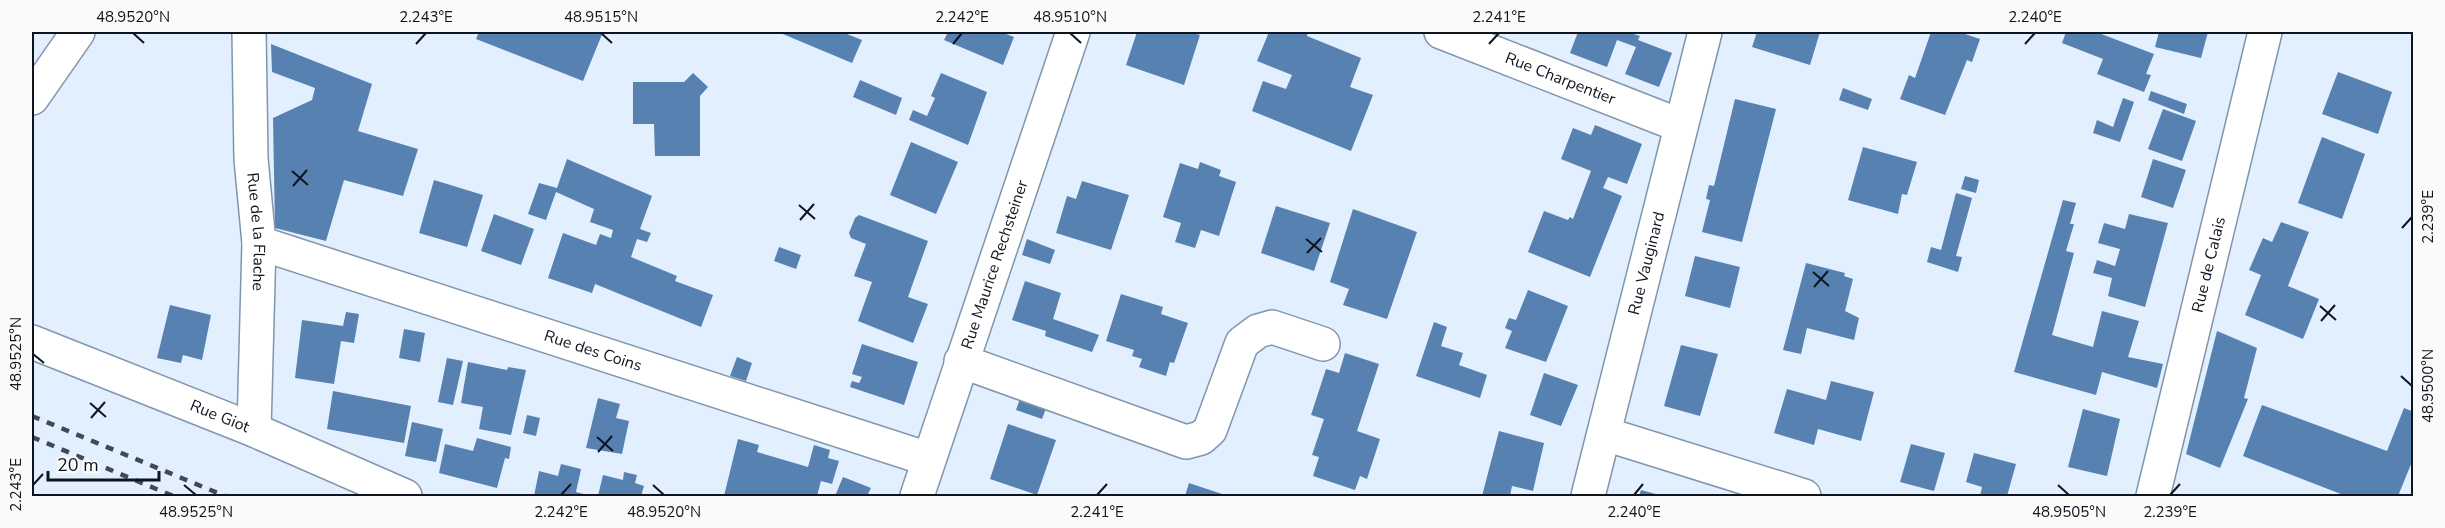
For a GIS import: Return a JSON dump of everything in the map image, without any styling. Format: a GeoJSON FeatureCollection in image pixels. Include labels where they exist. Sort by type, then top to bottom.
{"type":"FeatureCollection","features":[{"type":"Feature","properties":{"kind":"street"},"geometry":{"type":"LineString","coordinates":[[32,98],[78,32]]}},
{"type":"Feature","properties":{"kind":"street","name":"Rue de la Flache"},"geometry":{"type":"LineString","coordinates":[[249,32],[251,159],[259,243],[254,430]]}},
{"type":"Feature","properties":{"kind":"street","name":"Rue Maurice Rechsteiner"},"geometry":{"type":"LineString","coordinates":[[917,496],[1073,32]]}},
{"type":"Feature","properties":{"kind":"street","name":"Rue Charpentier"},"geometry":{"type":"LineString","coordinates":[[1441,32],[1680,125]]}},
{"type":"Feature","properties":{"kind":"street","name":"Rue Vauginard"},"geometry":{"type":"LineString","coordinates":[[1588,496],[1705,32]]}},
{"type":"Feature","properties":{"kind":"street","name":"Rue de Calais"},"geometry":{"type":"LineString","coordinates":[[2153,496],[2265,32]]}},
{"type":"Feature","properties":{"kind":"street","name":"Rue des Coins"},"geometry":{"type":"LineString","coordinates":[[259,243],[928,459]]}},
{"type":"Feature","properties":{"kind":"street"},"geometry":{"type":"LineString","coordinates":[[961,361],[1186,442],[1201,438],[1210,430],[1242,343],[1258,331],[1272,327],[1323,344]]}},
{"type":"Feature","properties":{"kind":"street","name":"Rue Giot"},"geometry":{"type":"LineString","coordinates":[[32,342],[254,430],[405,496]]}},
{"type":"Feature","properties":{"kind":"street"},"geometry":{"type":"LineString","coordinates":[[1605,434],[1804,496]]}},
{"type":"Feature","properties":{"kind":"building"},"geometry":{"type":"Polygon","coordinates":[[[479,32],[603,32],[583,81],[476,39],[479,32]]]}},
{"type":"Feature","properties":{"kind":"building"},"geometry":{"type":"Polygon","coordinates":[[[778,32],[842,32],[862,40],[852,63],[778,32]]]}},
{"type":"Feature","properties":{"kind":"building"},"geometry":{"type":"Polygon","coordinates":[[[948,32],[1001,32],[1014,37],[1003,65],[944,40],[948,32]]]}},
{"type":"Feature","properties":{"kind":"building"},"geometry":{"type":"Polygon","coordinates":[[[1137,32],[1189,32],[1200,35],[1184,85],[1126,65],[1137,32]]]}},
{"type":"Feature","properties":{"kind":"building"},"geometry":{"type":"Polygon","coordinates":[[[1269,32],[1308,32],[1307,36],[1361,58],[1350,87],[1373,95],[1351,151],[1252,111],[1263,81],[1286,89],[1292,75],[1257,61],[1269,32]]]}},
{"type":"Feature","properties":{"kind":"building"},"geometry":{"type":"Polygon","coordinates":[[[1578,32],[1627,32],[1640,36],[1638,40],[1672,53],[1659,87],[1625,74],[1636,47],[1617,40],[1607,67],[1570,53],[1578,32]]]}},
{"type":"Feature","properties":{"kind":"building"},"geometry":{"type":"Polygon","coordinates":[[[1757,32],[1820,32],[1810,65],[1752,47],[1757,32]]]}},
{"type":"Feature","properties":{"kind":"building"},"geometry":{"type":"Polygon","coordinates":[[[1931,32],[1959,32],[1980,39],[1972,62],[1967,60],[1945,115],[1900,99],[1909,75],[1915,78],[1931,32]]]}},
{"type":"Feature","properties":{"kind":"building"},"geometry":{"type":"Polygon","coordinates":[[[2066,32],[2096,32],[2154,54],[2146,74],[2151,75],[2144,92],[2097,74],[2103,59],[2062,43],[2066,32]]]}},
{"type":"Feature","properties":{"kind":"building"},"geometry":{"type":"Polygon","coordinates":[[[2159,32],[2208,32],[2201,58],[2155,47],[2159,32]]]}},
{"type":"Feature","properties":{"kind":"building"},"geometry":{"type":"Polygon","coordinates":[[[271,44],[372,84],[358,131],[418,149],[403,196],[344,180],[326,241],[275,228],[273,118],[312,100],[315,88],[272,72],[271,44]]]}},
{"type":"Feature","properties":{"kind":"building"},"geometry":{"type":"Polygon","coordinates":[[[2338,72],[2392,92],[2378,134],[2322,114],[2338,72]]]}},
{"type":"Feature","properties":{"kind":"building"},"geometry":{"type":"Polygon","coordinates":[[[693,73],[708,87],[700,96],[700,156],[655,156],[654,124],[633,124],[633,82],[684,82],[693,73]]]}},
{"type":"Feature","properties":{"kind":"building"},"geometry":{"type":"Polygon","coordinates":[[[941,73],[987,92],[968,145],[909,120],[913,110],[927,116],[935,98],[931,96],[941,73]]]}},
{"type":"Feature","properties":{"kind":"building"},"geometry":{"type":"Polygon","coordinates":[[[860,80],[902,98],[896,115],[853,97],[860,80]]]}},
{"type":"Feature","properties":{"kind":"building"},"geometry":{"type":"Polygon","coordinates":[[[1843,88],[1872,99],[1868,110],[1839,100],[1843,88]]]}},
{"type":"Feature","properties":{"kind":"building"},"geometry":{"type":"Polygon","coordinates":[[[2151,91],[2187,104],[2184,114],[2148,100],[2151,91]]]}},
{"type":"Feature","properties":{"kind":"building"},"geometry":{"type":"Polygon","coordinates":[[[2123,98],[2134,102],[2120,142],[2093,133],[2097,120],[2113,127],[2123,98]]]}},
{"type":"Feature","properties":{"kind":"building"},"geometry":{"type":"Polygon","coordinates":[[[1735,99],[1776,109],[1742,242],[1702,232],[1710,200],[1706,199],[1709,185],[1714,186],[1735,99]]]}},
{"type":"Feature","properties":{"kind":"building"},"geometry":{"type":"Polygon","coordinates":[[[2163,109],[2196,121],[2182,161],[2148,149],[2163,109]]]}},
{"type":"Feature","properties":{"kind":"building"},"geometry":{"type":"Polygon","coordinates":[[[1595,125],[1642,144],[1627,184],[1608,177],[1603,188],[1622,196],[1590,277],[1528,252],[1544,211],[1568,220],[1570,217],[1573,219],[1591,171],[1561,159],[1573,128],[1591,135],[1595,125]]]}},
{"type":"Feature","properties":{"kind":"building"},"geometry":{"type":"Polygon","coordinates":[[[2322,137],[2365,154],[2342,219],[2298,203],[2322,137]]]}},
{"type":"Feature","properties":{"kind":"building"},"geometry":{"type":"Polygon","coordinates":[[[911,142],[958,162],[936,214],[890,195],[911,142]]]}},
{"type":"Feature","properties":{"kind":"building"},"geometry":{"type":"Polygon","coordinates":[[[1863,147],[1917,162],[1907,195],[1902,194],[1898,214],[1848,200],[1863,147]]]}},
{"type":"Feature","properties":{"kind":"building"},"geometry":{"type":"Polygon","coordinates":[[[567,159],[652,196],[640,229],[651,233],[647,242],[637,239],[631,257],[677,276],[675,281],[713,295],[701,327],[595,284],[592,293],[548,278],[563,233],[596,245],[600,234],[611,238],[613,230],[590,222],[594,209],[556,192],[546,220],[528,214],[539,183],[557,188],[567,159]]]}},
{"type":"Feature","properties":{"kind":"building"},"geometry":{"type":"Polygon","coordinates":[[[2153,159],[2186,170],[2173,208],[2141,197],[2153,159]]]}},
{"type":"Feature","properties":{"kind":"building"},"geometry":{"type":"Polygon","coordinates":[[[1200,162],[1221,170],[1219,176],[1236,182],[1219,236],[1201,230],[1195,248],[1175,242],[1181,223],[1163,217],[1180,163],[1198,169],[1200,162]]]}},
{"type":"Feature","properties":{"kind":"building"},"geometry":{"type":"Polygon","coordinates":[[[1965,176],[1979,180],[1976,193],[1961,189],[1965,176]]]}},
{"type":"Feature","properties":{"kind":"building"},"geometry":{"type":"Polygon","coordinates":[[[434,180],[483,195],[467,247],[419,233],[434,180]]]}},
{"type":"Feature","properties":{"kind":"building"},"geometry":{"type":"Polygon","coordinates":[[[1082,181],[1129,195],[1111,250],[1056,233],[1067,196],[1076,199],[1082,181]]]}},
{"type":"Feature","properties":{"kind":"building"},"geometry":{"type":"Polygon","coordinates":[[[1956,193],[1972,198],[1956,256],[1962,257],[1958,272],[1927,262],[1931,247],[1941,250],[1956,193]]]}},
{"type":"Feature","properties":{"kind":"building"},"geometry":{"type":"Polygon","coordinates":[[[2063,200],[2076,203],[2070,224],[2074,224],[2066,251],[2074,253],[2052,335],[2093,347],[2102,311],[2139,321],[2128,357],[2163,364],[2157,388],[2102,372],[2096,395],[2014,372],[2063,200]]]}},
{"type":"Feature","properties":{"kind":"building"},"geometry":{"type":"Polygon","coordinates":[[[1276,206],[1330,223],[1314,271],[1261,253],[1276,206]]]}},
{"type":"Feature","properties":{"kind":"building"},"geometry":{"type":"Polygon","coordinates":[[[1353,209],[1417,232],[1387,319],[1343,305],[1349,289],[1330,282],[1353,209]]]}},
{"type":"Feature","properties":{"kind":"building"},"geometry":{"type":"Polygon","coordinates":[[[494,214],[534,229],[521,265],[481,251],[494,214]]]}},
{"type":"Feature","properties":{"kind":"building"},"geometry":{"type":"Polygon","coordinates":[[[2129,214],[2168,223],[2145,307],[2108,296],[2112,278],[2093,273],[2097,260],[2115,266],[2120,249],[2098,243],[2104,223],[2125,229],[2129,214]]]}},
{"type":"Feature","properties":{"kind":"building"},"geometry":{"type":"Polygon","coordinates":[[[859,215],[928,241],[908,297],[928,304],[913,343],[858,321],[872,282],[854,276],[866,244],[851,238],[849,233],[855,218],[859,215]]]}},
{"type":"Feature","properties":{"kind":"building"},"geometry":{"type":"Polygon","coordinates":[[[2281,222],[2309,232],[2288,286],[2319,299],[2303,339],[2245,315],[2261,275],[2249,270],[2263,238],[2272,242],[2281,222]]]}},
{"type":"Feature","properties":{"kind":"building"},"geometry":{"type":"Polygon","coordinates":[[[1027,239],[1055,250],[1050,264],[1022,255],[1027,239]]]}},
{"type":"Feature","properties":{"kind":"building"},"geometry":{"type":"Polygon","coordinates":[[[779,247],[801,255],[796,269],[774,261],[779,247]]]}},
{"type":"Feature","properties":{"kind":"building"},"geometry":{"type":"Polygon","coordinates":[[[1695,256],[1740,267],[1730,308],[1685,296],[1695,256]]]}},
{"type":"Feature","properties":{"kind":"building"},"geometry":{"type":"Polygon","coordinates":[[[1806,263],[1845,273],[1844,276],[1853,279],[1845,311],[1859,318],[1854,340],[1807,328],[1801,354],[1783,350],[1806,263]]]}},
{"type":"Feature","properties":{"kind":"building"},"geometry":{"type":"Polygon","coordinates":[[[1025,281],[1061,293],[1053,319],[1099,335],[1092,352],[1045,336],[1046,331],[1012,320],[1025,281]]]}},
{"type":"Feature","properties":{"kind":"building"},"geometry":{"type":"Polygon","coordinates":[[[1528,290],[1568,306],[1546,362],[1505,348],[1512,331],[1505,328],[1509,318],[1516,320],[1528,290]]]}},
{"type":"Feature","properties":{"kind":"building"},"geometry":{"type":"Polygon","coordinates":[[[1121,294],[1163,307],[1161,314],[1188,323],[1174,363],[1170,362],[1166,376],[1139,367],[1142,359],[1132,356],[1134,350],[1106,341],[1121,294]]]}},
{"type":"Feature","properties":{"kind":"building"},"geometry":{"type":"Polygon","coordinates":[[[170,305],[211,315],[202,360],[183,355],[181,363],[157,358],[170,305]]]}},
{"type":"Feature","properties":{"kind":"building"},"geometry":{"type":"Polygon","coordinates":[[[346,312],[359,314],[354,343],[341,341],[334,384],[295,378],[302,320],[343,326],[346,312]]]}},
{"type":"Feature","properties":{"kind":"building"},"geometry":{"type":"Polygon","coordinates":[[[1434,322],[1447,327],[1441,346],[1463,353],[1459,365],[1487,375],[1480,398],[1416,376],[1434,322]]]}},
{"type":"Feature","properties":{"kind":"building"},"geometry":{"type":"Polygon","coordinates":[[[404,329],[425,333],[420,362],[399,358],[404,329]]]}},
{"type":"Feature","properties":{"kind":"building"},"geometry":{"type":"Polygon","coordinates":[[[2217,331],[2257,348],[2244,398],[2248,399],[2220,468],[2186,454],[2217,331]]]}},
{"type":"Feature","properties":{"kind":"building"},"geometry":{"type":"Polygon","coordinates":[[[862,344],[918,362],[904,405],[850,387],[852,381],[859,383],[862,377],[852,374],[862,344]]]}},
{"type":"Feature","properties":{"kind":"building"},"geometry":{"type":"Polygon","coordinates":[[[1681,345],[1718,354],[1700,416],[1664,406],[1681,345]]]}},
{"type":"Feature","properties":{"kind":"building"},"geometry":{"type":"Polygon","coordinates":[[[1345,353],[1379,364],[1357,431],[1380,439],[1367,479],[1360,476],[1355,490],[1313,476],[1319,457],[1312,455],[1324,419],[1311,415],[1326,369],[1339,373],[1345,353]]]}},
{"type":"Feature","properties":{"kind":"building"},"geometry":{"type":"Polygon","coordinates":[[[737,357],[752,363],[746,381],[730,376],[737,357]]]}},
{"type":"Feature","properties":{"kind":"building"},"geometry":{"type":"Polygon","coordinates":[[[447,358],[463,361],[453,405],[438,402],[447,358]]]}},
{"type":"Feature","properties":{"kind":"building"},"geometry":{"type":"Polygon","coordinates":[[[468,362],[507,370],[508,367],[526,370],[511,435],[479,429],[483,407],[461,403],[468,362]]]}},
{"type":"Feature","properties":{"kind":"building"},"geometry":{"type":"Polygon","coordinates":[[[1544,373],[1578,385],[1561,426],[1530,415],[1544,373]]]}},
{"type":"Feature","properties":{"kind":"building"},"geometry":{"type":"Polygon","coordinates":[[[1831,381],[1874,392],[1861,441],[1818,429],[1814,445],[1774,433],[1787,389],[1826,400],[1831,381]]]}},
{"type":"Feature","properties":{"kind":"building"},"geometry":{"type":"Polygon","coordinates":[[[333,391],[411,406],[404,443],[327,429],[333,391]]]}},
{"type":"Feature","properties":{"kind":"building"},"geometry":{"type":"Polygon","coordinates":[[[1021,396],[1047,406],[1042,419],[1016,410],[1021,396]]]}},
{"type":"Feature","properties":{"kind":"building"},"geometry":{"type":"Polygon","coordinates":[[[598,398],[620,404],[616,418],[629,421],[622,454],[586,448],[598,398]]]}},
{"type":"Feature","properties":{"kind":"building"},"geometry":{"type":"Polygon","coordinates":[[[2262,405],[2387,451],[2404,408],[2414,412],[2414,457],[2398,496],[2346,496],[2243,456],[2262,405]]]}},
{"type":"Feature","properties":{"kind":"building"},"geometry":{"type":"Polygon","coordinates":[[[2083,409],[2120,419],[2107,476],[2068,467],[2083,409]]]}},
{"type":"Feature","properties":{"kind":"building"},"geometry":{"type":"Polygon","coordinates":[[[527,415],[540,418],[536,436],[523,433],[527,415]]]}},
{"type":"Feature","properties":{"kind":"building"},"geometry":{"type":"Polygon","coordinates":[[[412,422],[443,429],[436,462],[405,456],[412,422]]]}},
{"type":"Feature","properties":{"kind":"building"},"geometry":{"type":"Polygon","coordinates":[[[1008,424],[1056,440],[1037,495],[990,479],[1008,424]]]}},
{"type":"Feature","properties":{"kind":"building"},"geometry":{"type":"Polygon","coordinates":[[[1499,431],[1544,443],[1533,491],[1512,486],[1510,496],[1482,496],[1499,431]]]}},
{"type":"Feature","properties":{"kind":"building"},"geometry":{"type":"Polygon","coordinates":[[[477,438],[511,447],[509,459],[505,458],[497,488],[439,473],[445,444],[473,451],[477,438]]]}},
{"type":"Feature","properties":{"kind":"building"},"geometry":{"type":"Polygon","coordinates":[[[738,439],[759,445],[757,452],[808,467],[814,445],[830,450],[828,458],[839,461],[832,484],[821,481],[817,496],[724,496],[738,439]]]}},
{"type":"Feature","properties":{"kind":"building"},"geometry":{"type":"Polygon","coordinates":[[[1911,444],[1945,453],[1934,491],[1900,482],[1911,444]]]}},
{"type":"Feature","properties":{"kind":"building"},"geometry":{"type":"Polygon","coordinates":[[[1974,453],[2016,464],[2007,496],[1980,496],[1982,487],[1966,482],[1974,453]]]}},
{"type":"Feature","properties":{"kind":"building"},"geometry":{"type":"Polygon","coordinates":[[[561,464],[581,469],[576,492],[591,496],[534,496],[539,471],[558,476],[561,464]]]}},
{"type":"Feature","properties":{"kind":"building"},"geometry":{"type":"Polygon","coordinates":[[[624,472],[637,475],[635,483],[644,486],[641,496],[598,496],[603,475],[623,480],[624,472]]]}},
{"type":"Feature","properties":{"kind":"building"},"geometry":{"type":"Polygon","coordinates":[[[843,477],[871,488],[867,496],[835,496],[843,477]]]}},
{"type":"Feature","properties":{"kind":"building"},"geometry":{"type":"Polygon","coordinates":[[[1189,483],[1222,494],[1221,496],[1185,496],[1189,483]]]}},
{"type":"Feature","properties":{"kind":"building"},"geometry":{"type":"Polygon","coordinates":[[[1641,490],[1663,496],[1639,496],[1641,490]]]}},
{"type":"Feature","properties":{"kind":"railway"},"geometry":{"type":"LineString","coordinates":[[32,416],[225,496]]}},
{"type":"Feature","properties":{"kind":"railway"},"geometry":{"type":"LineString","coordinates":[[32,437],[173,496]]}}]}
